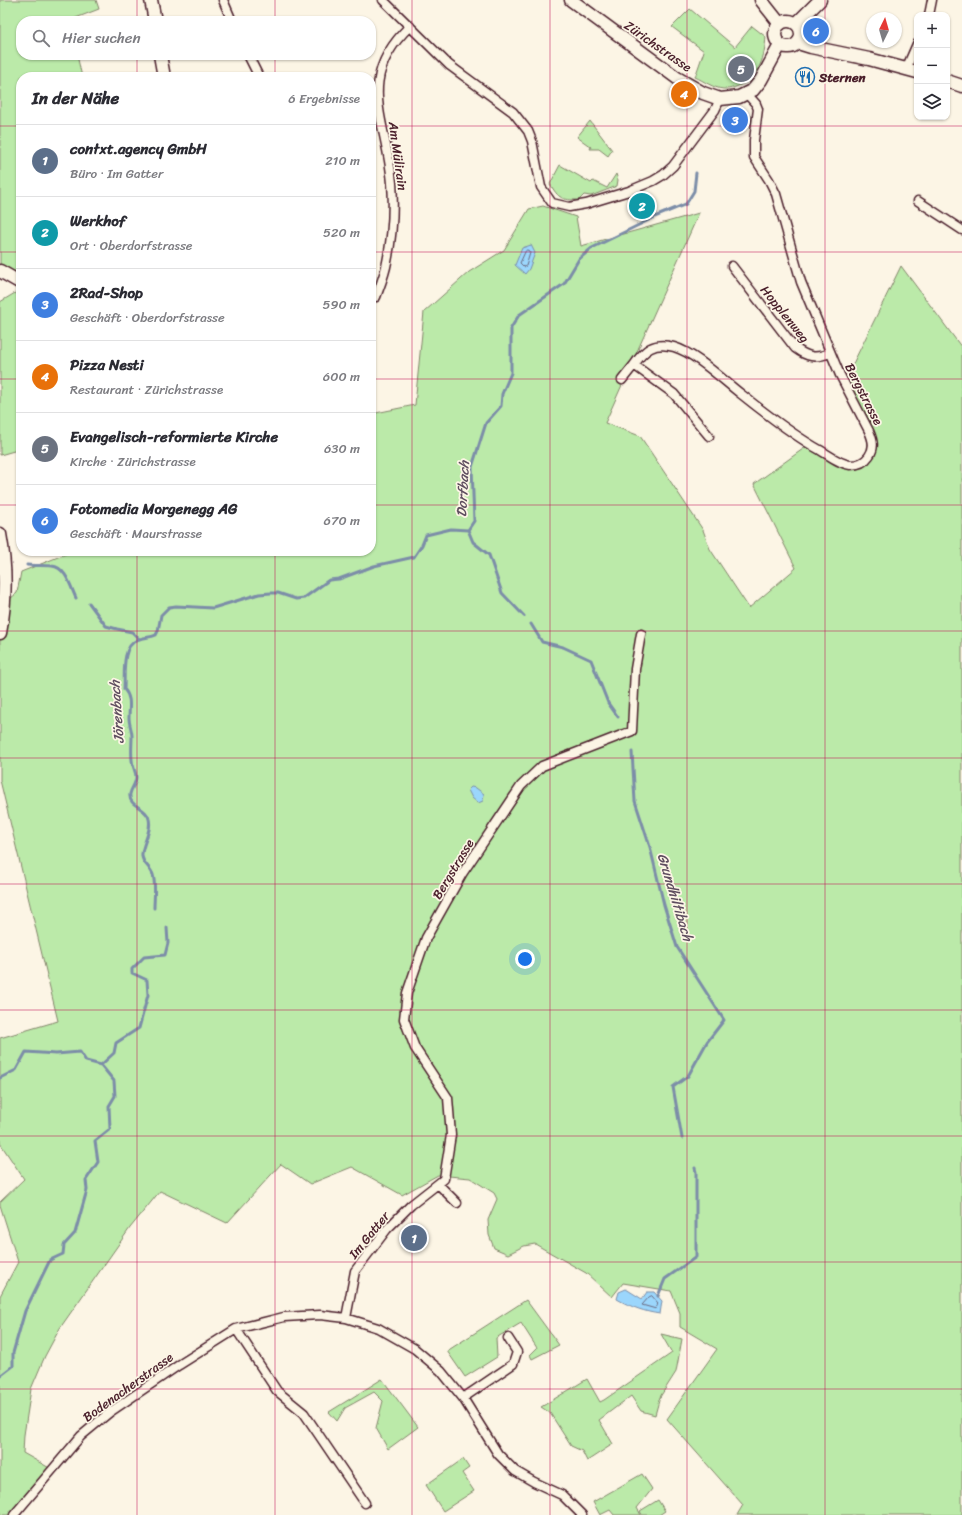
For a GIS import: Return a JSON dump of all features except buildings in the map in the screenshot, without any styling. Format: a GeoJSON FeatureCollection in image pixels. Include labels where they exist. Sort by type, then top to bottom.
{"type":"FeatureCollection","features":[{"type":"Feature","properties":{"kind":"main road"},"geometry":{"type":"LineString","coordinates":[[151,0],[154,16]]}},
{"type":"Feature","properties":{"kind":"main road","name":"Zürichstrasse"},"geometry":{"type":"LineString","coordinates":[[571,0],[677,78],[703,93],[720,99],[733,98],[747,94]]}},
{"type":"Feature","properties":{"kind":"main road"},"geometry":{"type":"LineString","coordinates":[[761,0],[780,24]]}},
{"type":"Feature","properties":{"kind":"main road"},"geometry":{"type":"LineString","coordinates":[[796,24],[820,0]]}},
{"type":"Feature","properties":{"kind":"main road"},"geometry":{"type":"LineString","coordinates":[[788,21],[796,24],[801,30],[801,35],[798,42],[790,48],[780,45],[776,40],[775,33],[780,24],[788,21]]}},
{"type":"Feature","properties":{"kind":"main road"},"geometry":{"type":"LineString","coordinates":[[798,42],[811,47],[912,70]]}},
{"type":"Feature","properties":{"kind":"main road"},"geometry":{"type":"LineString","coordinates":[[747,94],[758,85],[780,45]]}},
{"type":"Feature","properties":{"kind":"main road"},"geometry":{"type":"LineString","coordinates":[[161,60],[163,72]]}},
{"type":"Feature","properties":{"kind":"main road"},"geometry":{"type":"LineString","coordinates":[[950,82],[962,86]]}},
{"type":"Feature","properties":{"kind":"main road"},"geometry":{"type":"LineString","coordinates":[[0,271],[16,280]]}},
{"type":"Feature","properties":{"kind":"main road"},"geometry":{"type":"LineString","coordinates":[[0,534],[4,578],[0,633]]}},
{"type":"Feature","properties":{"kind":"street"},"geometry":{"type":"LineString","coordinates":[[223,0],[230,16]]}},
{"type":"Feature","properties":{"kind":"street"},"geometry":{"type":"LineString","coordinates":[[383,0],[449,65],[513,112],[528,132],[532,141],[541,187],[552,203],[569,207],[586,204],[629,191],[663,175],[673,166],[715,110],[720,99]]}},
{"type":"Feature","properties":{"kind":"street"},"geometry":{"type":"LineString","coordinates":[[930,12],[932,0]]}},
{"type":"Feature","properties":{"kind":"street","name":"Am Mülirain"},"geometry":{"type":"LineString","coordinates":[[376,297],[387,263],[392,213],[392,182],[378,103],[377,89],[382,66],[391,47],[410,26]]}},
{"type":"Feature","properties":{"kind":"street"},"geometry":{"type":"LineString","coordinates":[[912,70],[916,48]]}},
{"type":"Feature","properties":{"kind":"street"},"geometry":{"type":"LineString","coordinates":[[250,60],[256,72]]}},
{"type":"Feature","properties":{"kind":"street","name":"Bergstrasse"},"geometry":{"type":"LineString","coordinates":[[622,380],[645,350],[658,345],[674,347],[697,359],[752,403],[810,444],[842,463],[857,465],[865,461],[870,455],[873,448],[873,440],[830,353],[801,282],[776,194],[754,157],[754,140],[758,109],[756,104],[747,94]]}},
{"type":"Feature","properties":{"kind":"street"},"geometry":{"type":"LineString","coordinates":[[918,201],[962,230]]}},
{"type":"Feature","properties":{"kind":"street","name":"Hopplenweg"},"geometry":{"type":"LineString","coordinates":[[732,266],[795,348],[804,354],[815,357],[830,353]]}},
{"type":"Feature","properties":{"kind":"street"},"geometry":{"type":"LineString","coordinates":[[634,365],[674,394],[709,436]]}},
{"type":"Feature","properties":{"kind":"street","name":"Bergstrasse"},"geometry":{"type":"LineString","coordinates":[[441,1182],[451,1135],[448,1098],[415,1048],[404,1019],[407,993],[426,938],[462,874],[521,786],[542,766],[632,731],[635,669],[641,634]]}},
{"type":"Feature","properties":{"kind":"street"},"geometry":{"type":"LineString","coordinates":[[441,1182],[457,1203]]}},
{"type":"Feature","properties":{"kind":"street","name":"Im Gatter"},"geometry":{"type":"LineString","coordinates":[[346,1318],[355,1271],[387,1229],[411,1205],[441,1182]]}},
{"type":"Feature","properties":{"kind":"street","name":"Bodenacherstrasse"},"geometry":{"type":"LineString","coordinates":[[14,1515],[81,1436],[110,1412],[180,1365],[236,1329],[284,1317],[320,1315],[346,1318],[378,1328],[415,1349],[441,1371],[463,1398],[498,1454],[515,1471],[562,1495],[582,1515]]}},
{"type":"Feature","properties":{"kind":"street"},"geometry":{"type":"LineString","coordinates":[[236,1329],[277,1391],[304,1413],[365,1503]]}},
{"type":"Feature","properties":{"kind":"street"},"geometry":{"type":"LineString","coordinates":[[463,1398],[513,1364],[517,1352],[508,1338]]}},
{"type":"Feature","properties":{"kind":"green space"},"geometry":{"type":"Polygon","coordinates":[[[0,0],[96,0],[99,9],[81,16],[16,16],[16,60],[78,60],[81,72],[16,72],[16,280],[0,270],[0,0]]]}},
{"type":"Feature","properties":{"kind":"green space"},"geometry":{"type":"Polygon","coordinates":[[[690,9],[735,47],[752,26],[766,37],[761,62],[750,79],[734,88],[723,89],[712,86],[695,77],[704,51],[672,27],[690,9]]]}},
{"type":"Feature","properties":{"kind":"green space"},"geometry":{"type":"Polygon","coordinates":[[[590,121],[612,150],[608,156],[599,149],[590,149],[591,147],[577,137],[590,121]]]}},
{"type":"Feature","properties":{"kind":"green space"},"geometry":{"type":"Polygon","coordinates":[[[560,165],[591,183],[593,181],[607,188],[616,174],[618,180],[617,186],[591,196],[584,195],[579,200],[562,198],[556,193],[550,184],[560,165]]]}},
{"type":"Feature","properties":{"kind":"green space"},"geometry":{"type":"Polygon","coordinates":[[[543,206],[576,217],[581,246],[699,213],[605,423],[640,436],[703,530],[710,549],[749,608],[796,568],[754,484],[810,444],[842,463],[865,461],[869,437],[843,384],[901,266],[962,348],[962,1515],[737,1515],[743,1505],[667,1419],[717,1349],[680,1327],[680,1313],[671,1291],[623,1283],[612,1297],[586,1273],[535,1244],[524,1246],[508,1254],[494,1248],[489,1235],[488,1220],[497,1199],[494,1193],[470,1178],[438,1175],[402,1195],[352,1167],[310,1184],[281,1164],[227,1223],[160,1191],[130,1228],[60,1328],[45,1356],[31,1389],[24,1435],[23,1453],[53,1470],[14,1515],[0,1515],[0,1296],[18,1262],[0,1202],[24,1179],[0,1143],[0,1038],[58,1021],[0,780],[0,633],[3,605],[17,593],[21,572],[61,556],[376,556],[376,413],[415,405],[424,312],[469,272],[504,250],[529,209],[543,206]]]}},
{"type":"Feature","properties":{"kind":"green space"},"geometry":{"type":"Polygon","coordinates":[[[16,293],[16,450],[0,455],[0,302],[16,293]]]}},
{"type":"Feature","properties":{"kind":"green space"},"geometry":{"type":"Polygon","coordinates":[[[526,1300],[559,1345],[532,1359],[530,1355],[537,1348],[521,1323],[496,1338],[497,1357],[465,1377],[447,1351],[526,1300]]]}},
{"type":"Feature","properties":{"kind":"green space"},"geometry":{"type":"Polygon","coordinates":[[[661,1334],[682,1339],[676,1372],[660,1397],[655,1415],[641,1411],[631,1396],[599,1420],[613,1444],[587,1461],[582,1451],[571,1446],[550,1413],[541,1407],[587,1379],[600,1402],[604,1400],[672,1353],[661,1334]]]}},
{"type":"Feature","properties":{"kind":"green space"},"geometry":{"type":"Polygon","coordinates":[[[382,1379],[418,1427],[388,1449],[376,1428],[383,1401],[374,1392],[345,1408],[337,1421],[329,1412],[382,1379]]]}},
{"type":"Feature","properties":{"kind":"green space"},"geometry":{"type":"Polygon","coordinates":[[[463,1459],[469,1468],[462,1473],[474,1491],[443,1511],[426,1485],[463,1459]]]}},
{"type":"Feature","properties":{"kind":"green space"},"geometry":{"type":"Polygon","coordinates":[[[642,1474],[652,1489],[637,1508],[641,1515],[614,1515],[610,1510],[600,1515],[593,1502],[642,1474]]]}},
{"type":"Feature","properties":{"kind":"green space"},"geometry":{"type":"Polygon","coordinates":[[[658,1500],[665,1511],[659,1515],[642,1515],[640,1511],[658,1500]]]}},
{"type":"Feature","properties":{"kind":"water"},"geometry":{"type":"Polygon","coordinates":[[[531,245],[535,253],[529,269],[525,274],[515,265],[522,248],[531,245]]]}},
{"type":"Feature","properties":{"kind":"water"},"geometry":{"type":"Polygon","coordinates":[[[471,787],[476,788],[484,794],[483,801],[478,803],[472,798],[468,790],[471,787]]]}},
{"type":"Feature","properties":{"kind":"water"},"geometry":{"type":"Polygon","coordinates":[[[626,1289],[642,1299],[647,1292],[654,1292],[662,1301],[660,1314],[638,1309],[617,1299],[619,1292],[626,1289]]]}},
{"type":"Feature","properties":{"kind":"waterway","name":"Dorfbach"},"geometry":{"type":"LineString","coordinates":[[468,530],[474,521],[472,467],[486,423],[501,406],[502,394],[511,373],[511,328],[519,315],[564,284],[579,259],[592,248],[657,216],[686,204],[694,191],[696,173]]}},
{"type":"Feature","properties":{"kind":"waterway","name":"Jörenbach"},"geometry":{"type":"LineString","coordinates":[[154,908],[154,879],[152,872],[142,857],[150,823],[148,815],[132,802],[130,798],[136,777],[132,762],[132,732],[129,720],[130,706],[127,692],[124,689],[124,669],[128,648],[139,639],[156,635],[161,615],[169,607],[213,608],[259,594],[271,593],[278,593],[296,599],[304,598],[329,580],[339,579],[374,566],[414,557],[422,545],[426,535],[451,529],[468,530]]}},
{"type":"Feature","properties":{"kind":"waterway","name":"Grundhiltibach"},"geometry":{"type":"LineString","coordinates":[[468,530],[473,542],[489,555],[502,593],[524,616]]}},
{"type":"Feature","properties":{"kind":"waterway"},"geometry":{"type":"LineString","coordinates":[[27,565],[57,567],[64,574],[76,598]]}},
{"type":"Feature","properties":{"kind":"waterway"},"geometry":{"type":"LineString","coordinates":[[89,603],[106,626],[132,632],[139,639]]}},
{"type":"Feature","properties":{"kind":"waterway","name":"Grundhiltibach"},"geometry":{"type":"LineString","coordinates":[[531,624],[542,642],[563,647],[591,660],[608,703],[618,717]]}},
{"type":"Feature","properties":{"kind":"waterway","name":"Grundhiltibach"},"geometry":{"type":"LineString","coordinates":[[632,752],[635,801],[650,847],[664,905],[677,947],[724,1020],[707,1042],[688,1076],[673,1087],[682,1138]]}},
{"type":"Feature","properties":{"kind":"waterway","name":"Jörenbach"},"geometry":{"type":"LineString","coordinates":[[0,1376],[13,1366],[13,1353],[25,1311],[50,1260],[63,1254],[64,1245],[75,1233],[87,1190],[86,1180],[98,1162],[95,1141],[110,1129],[109,1106],[115,1096],[114,1081],[101,1065],[114,1053],[116,1043],[139,1028],[148,995],[147,980],[132,973],[132,969],[144,957],[165,955],[168,943],[167,928]]}},
{"type":"Feature","properties":{"kind":"waterway"},"geometry":{"type":"LineString","coordinates":[[0,1078],[16,1070],[26,1052],[56,1054],[80,1052],[86,1061],[101,1065]]}},
{"type":"Feature","properties":{"kind":"waterway","name":"Grundhiltibach"},"geometry":{"type":"LineString","coordinates":[[658,1296],[665,1279],[696,1257],[695,1168]]}},
{"type":"Feature","properties":{"kind":"place","name":"Fotomedia Morgenegg AG"},"geometry":{"type":"Point","coordinates":[816,31]}},
{"type":"Feature","properties":{"kind":"place","name":"Evangelisch-reformierte Kirche"},"geometry":{"type":"Point","coordinates":[741,69]}},
{"type":"Feature","properties":{"kind":"place","name":"Sternen"},"geometry":{"type":"Point","coordinates":[805,77]}},
{"type":"Feature","properties":{"kind":"place","name":"Pizza Nesti"},"geometry":{"type":"Point","coordinates":[684,94]}},
{"type":"Feature","properties":{"kind":"place","name":"2Rad-Shop"},"geometry":{"type":"Point","coordinates":[735,120]}},
{"type":"Feature","properties":{"kind":"place","name":"Werkhof"},"geometry":{"type":"Point","coordinates":[642,206]}},
{"type":"Feature","properties":{"kind":"place","name":"contxt.agency GmbH"},"geometry":{"type":"Point","coordinates":[414,1238]}}]}
